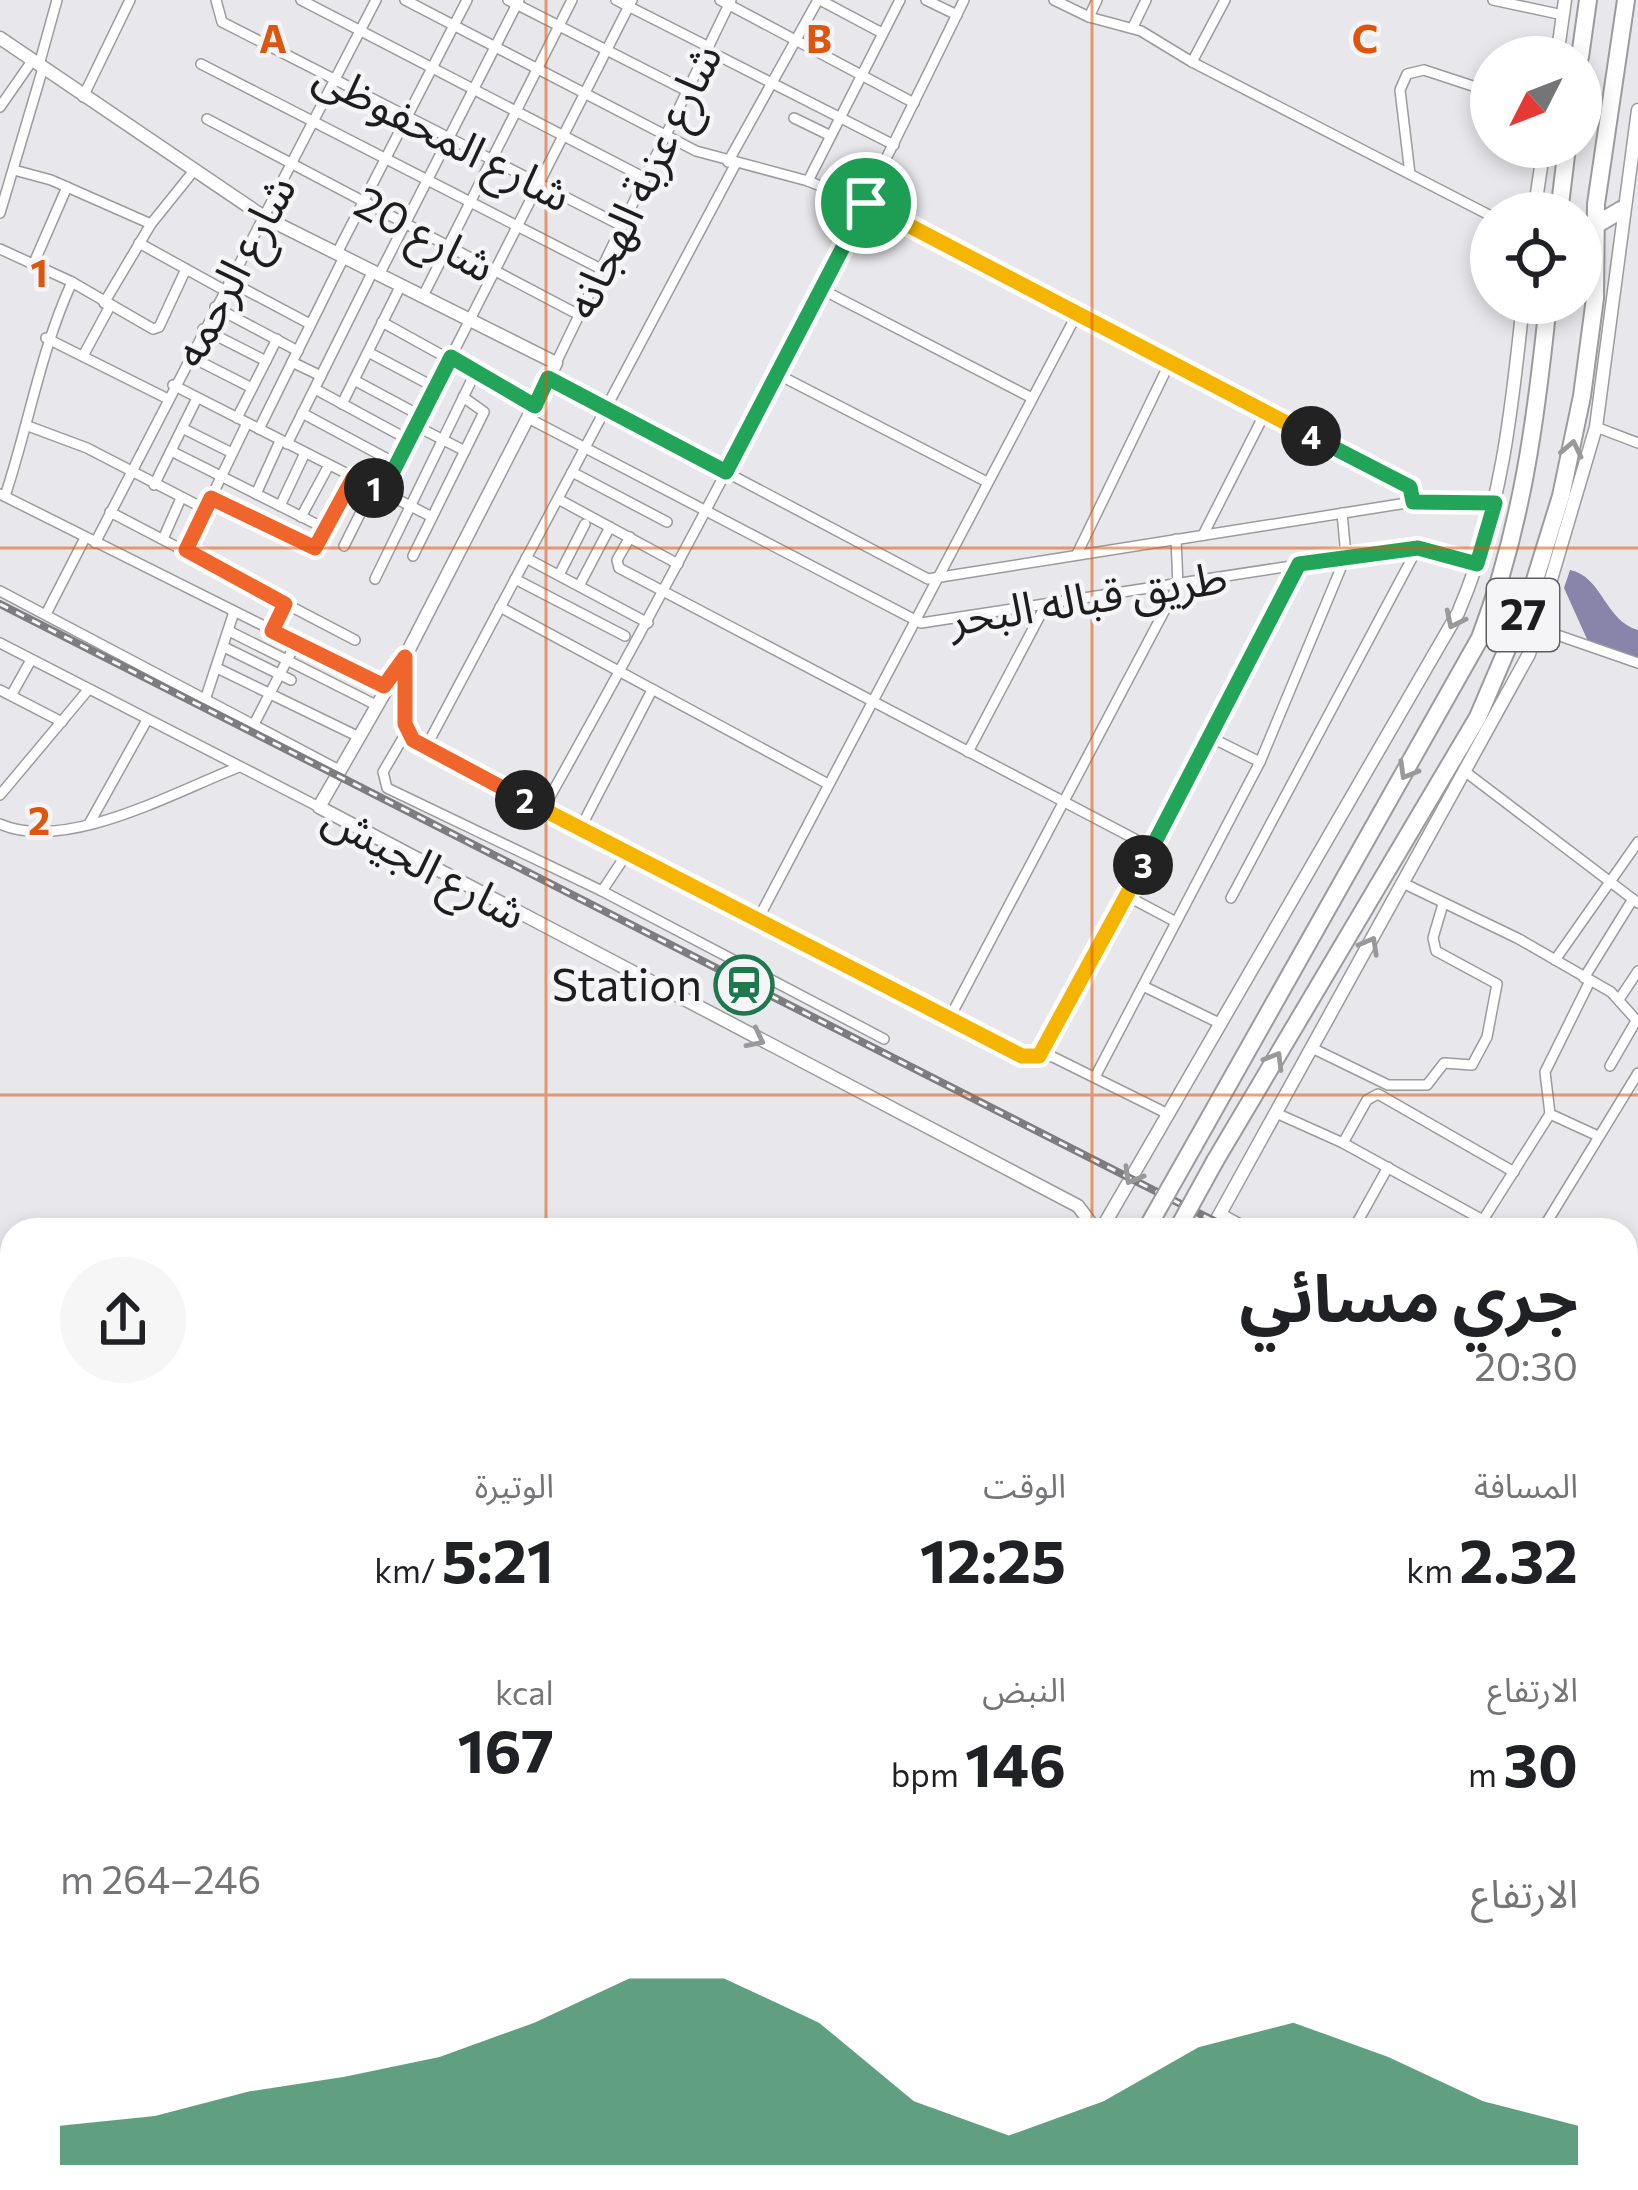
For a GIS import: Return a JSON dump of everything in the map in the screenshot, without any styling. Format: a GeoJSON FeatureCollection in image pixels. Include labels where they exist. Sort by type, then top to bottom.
{"type":"FeatureCollection","features":[{"type":"Feature","properties":{"kind":"highway"},"geometry":{"type":"LineString","coordinates":[[1583,36],[1588,0]]}},
{"type":"Feature","properties":{"kind":"highway","name":"27"},"geometry":{"type":"LineString","coordinates":[[1599,192],[1626,0]]}},
{"type":"Feature","properties":{"kind":"highway"},"geometry":{"type":"LineString","coordinates":[[1602,221],[1621,210]]}},
{"type":"Feature","properties":{"kind":"highway","name":"27"},"geometry":{"type":"LineString","coordinates":[[1153,1218],[1480,638],[1510,556],[1528,478],[1546,324]]}},
{"type":"Feature","properties":{"kind":"highway","name":"27"},"geometry":{"type":"LineString","coordinates":[[1184,1218],[1478,717],[1507,656],[1542,560],[1576,430],[1591,324]]}},
{"type":"Feature","properties":{"kind":"street"},"geometry":{"type":"LineString","coordinates":[[0,213],[57,0]]}},
{"type":"Feature","properties":{"kind":"street"},"geometry":{"type":"LineString","coordinates":[[83,97],[130,0]]}},
{"type":"Feature","properties":{"kind":"street","name":"شارع المحفوظى"},"geometry":{"type":"LineString","coordinates":[[215,0],[222,22],[622,226]]}},
{"type":"Feature","properties":{"kind":"street"},"geometry":{"type":"LineString","coordinates":[[301,0],[644,178]]}},
{"type":"Feature","properties":{"kind":"street","name":"شارع الرحمه"},"geometry":{"type":"LineString","coordinates":[[46,614],[110,512],[376,0]]}},
{"type":"Feature","properties":{"kind":"street"},"geometry":{"type":"LineString","coordinates":[[405,0],[419,3],[665,135],[731,164],[808,181],[866,203],[1410,487],[1413,502]]}},
{"type":"Feature","properties":{"kind":"street"},"geometry":{"type":"LineString","coordinates":[[259,429],[363,202],[466,0]]}},
{"type":"Feature","properties":{"kind":"street"},"geometry":{"type":"LineString","coordinates":[[423,296],[572,0]]}},
{"type":"Feature","properties":{"kind":"street"},"geometry":{"type":"LineString","coordinates":[[616,0],[631,3],[771,84],[893,146]]}},
{"type":"Feature","properties":{"kind":"street"},"geometry":{"type":"LineString","coordinates":[[426,747],[819,0],[882,33]]}},
{"type":"Feature","properties":{"kind":"street"},"geometry":{"type":"LineString","coordinates":[[808,181],[900,0]]}},
{"type":"Feature","properties":{"kind":"street"},"geometry":{"type":"LineString","coordinates":[[926,0],[956,15]]}},
{"type":"Feature","properties":{"kind":"street"},"geometry":{"type":"LineString","coordinates":[[543,809],[619,675],[866,203],[964,0]]}},
{"type":"Feature","properties":{"kind":"street"},"geometry":{"type":"LineString","coordinates":[[1054,0],[1089,17],[1133,27],[1470,205]]}},
{"type":"Feature","properties":{"kind":"street"},"geometry":{"type":"LineString","coordinates":[[1089,17],[1097,0]]}},
{"type":"Feature","properties":{"kind":"street"},"geometry":{"type":"LineString","coordinates":[[1133,27],[1146,0]]}},
{"type":"Feature","properties":{"kind":"street"},"geometry":{"type":"LineString","coordinates":[[1192,62],[1225,0]]}},
{"type":"Feature","properties":{"kind":"street"},"geometry":{"type":"LineString","coordinates":[[1492,0],[1563,15]]}},
{"type":"Feature","properties":{"kind":"street"},"geometry":{"type":"LineString","coordinates":[[1560,36],[1565,0]]}},
{"type":"Feature","properties":{"kind":"street"},"geometry":{"type":"LineString","coordinates":[[256,494],[405,224],[515,2],[687,91]]}},
{"type":"Feature","properties":{"kind":"street"},"geometry":{"type":"LineString","coordinates":[[726,2],[914,103]]}},
{"type":"Feature","properties":{"kind":"street","name":"شارع عزبة الهجانه"},"geometry":{"type":"LineString","coordinates":[[319,807],[384,686],[405,657],[556,363],[726,2]]}},
{"type":"Feature","properties":{"kind":"street"},"geometry":{"type":"LineString","coordinates":[[344,546],[397,464],[631,3]]}},
{"type":"Feature","properties":{"kind":"street"},"geometry":{"type":"LineString","coordinates":[[0,38],[264,217],[556,363]]}},
{"type":"Feature","properties":{"kind":"street"},"geometry":{"type":"LineString","coordinates":[[201,64],[602,269]]}},
{"type":"Feature","properties":{"kind":"street"},"geometry":{"type":"LineString","coordinates":[[0,107],[38,65]]}},
{"type":"Feature","properties":{"kind":"street"},"geometry":{"type":"LineString","coordinates":[[1410,174],[1400,90],[1406,74],[1424,70],[1470,85]]}},
{"type":"Feature","properties":{"kind":"street"},"geometry":{"type":"LineString","coordinates":[[1217,1218],[1467,773],[1538,628],[1596,427],[1616,245],[1638,110]]}},
{"type":"Feature","properties":{"kind":"street"},"geometry":{"type":"LineString","coordinates":[[794,118],[829,135]]}},
{"type":"Feature","properties":{"kind":"street","name":"شارع 20"},"geometry":{"type":"LineString","coordinates":[[207,119],[579,315]]}},
{"type":"Feature","properties":{"kind":"street"},"geometry":{"type":"LineString","coordinates":[[14,170],[68,187],[151,224]]}},
{"type":"Feature","properties":{"kind":"street"},"geometry":{"type":"LineString","coordinates":[[83,356],[139,243],[192,172]]}},
{"type":"Feature","properties":{"kind":"street"},"geometry":{"type":"LineString","coordinates":[[33,265],[68,187]]}},
{"type":"Feature","properties":{"kind":"street"},"geometry":{"type":"LineString","coordinates":[[1621,210],[1638,200]]}},
{"type":"Feature","properties":{"kind":"street"},"geometry":{"type":"LineString","coordinates":[[139,243],[310,324]]}},
{"type":"Feature","properties":{"kind":"street"},"geometry":{"type":"LineString","coordinates":[[1616,245],[1638,247]]}},
{"type":"Feature","properties":{"kind":"street"},"geometry":{"type":"LineString","coordinates":[[0,250],[72,282],[156,329],[187,269]]}},
{"type":"Feature","properties":{"kind":"street"},"geometry":{"type":"LineString","coordinates":[[72,282],[46,338],[28,426],[2,495],[384,686]]}},
{"type":"Feature","properties":{"kind":"street"},"geometry":{"type":"LineString","coordinates":[[342,404],[400,285]]}},
{"type":"Feature","properties":{"kind":"street"},"geometry":{"type":"LineString","coordinates":[[821,289],[1032,398]]}},
{"type":"Feature","properties":{"kind":"street"},"geometry":{"type":"LineString","coordinates":[[215,307],[298,351]]}},
{"type":"Feature","properties":{"kind":"street"},"geometry":{"type":"LineString","coordinates":[[756,923],[1077,314]]}},
{"type":"Feature","properties":{"kind":"street","name":"طريق قباله البحر"},"geometry":{"type":"LineString","coordinates":[[382,322],[476,371],[584,448],[914,620],[936,623],[1418,548],[1477,564]]}},
{"type":"Feature","properties":{"kind":"street"},"geometry":{"type":"LineString","coordinates":[[1106,1218],[1440,648],[1477,564],[1495,503],[1507,454],[1521,324]]}},
{"type":"Feature","properties":{"kind":"street"},"geometry":{"type":"LineString","coordinates":[[203,329],[266,362]]}},
{"type":"Feature","properties":{"kind":"street"},"geometry":{"type":"LineString","coordinates":[[46,338],[166,398]]}},
{"type":"Feature","properties":{"kind":"street"},"geometry":{"type":"LineString","coordinates":[[186,550],[232,453],[252,388],[277,339]]}},
{"type":"Feature","properties":{"kind":"street"},"geometry":{"type":"LineString","coordinates":[[368,352],[436,388]]}},
{"type":"Feature","properties":{"kind":"street"},"geometry":{"type":"LineString","coordinates":[[188,356],[252,388]]}},
{"type":"Feature","properties":{"kind":"street"},"geometry":{"type":"LineString","coordinates":[[292,362],[321,376]]}},
{"type":"Feature","properties":{"kind":"street"},"geometry":{"type":"LineString","coordinates":[[1077,554],[1170,362]]}},
{"type":"Feature","properties":{"kind":"street"},"geometry":{"type":"LineString","coordinates":[[375,579],[476,371]]}},
{"type":"Feature","properties":{"kind":"street"},"geometry":{"type":"LineString","coordinates":[[777,374],[987,482]]}},
{"type":"Feature","properties":{"kind":"street","name":"طريق قباله البحر"},"geometry":{"type":"LineString","coordinates":[[548,378],[935,580],[1413,502],[1495,503]]}},
{"type":"Feature","properties":{"kind":"street"},"geometry":{"type":"LineString","coordinates":[[354,380],[465,451]]}},
{"type":"Feature","properties":{"kind":"street"},"geometry":{"type":"LineString","coordinates":[[173,385],[432,518]]}},
{"type":"Feature","properties":{"kind":"street"},"geometry":{"type":"LineString","coordinates":[[315,388],[409,440]]}},
{"type":"Feature","properties":{"kind":"street"},"geometry":{"type":"LineString","coordinates":[[413,556],[484,412],[463,397]]}},
{"type":"Feature","properties":{"kind":"street"},"geometry":{"type":"LineString","coordinates":[[154,485],[197,398]]}},
{"type":"Feature","properties":{"kind":"street"},"geometry":{"type":"LineString","coordinates":[[1203,535],[1265,412]]}},
{"type":"Feature","properties":{"kind":"street"},"geometry":{"type":"LineString","coordinates":[[302,413],[397,464]]}},
{"type":"Feature","properties":{"kind":"street"},"geometry":{"type":"LineString","coordinates":[[28,426],[87,448],[181,498],[208,504],[313,548],[328,530],[353,478]]}},
{"type":"Feature","properties":{"kind":"street"},"geometry":{"type":"LineString","coordinates":[[1596,427],[1638,443]]}},
{"type":"Feature","properties":{"kind":"street"},"geometry":{"type":"LineString","coordinates":[[182,428],[232,453]]}},
{"type":"Feature","properties":{"kind":"street"},"geometry":{"type":"LineString","coordinates":[[171,451],[328,530]]}},
{"type":"Feature","properties":{"kind":"street"},"geometry":{"type":"LineString","coordinates":[[280,506],[305,453]]}},
{"type":"Feature","properties":{"kind":"street"},"geometry":{"type":"LineString","coordinates":[[302,517],[329,465]]}},
{"type":"Feature","properties":{"kind":"street"},"geometry":{"type":"LineString","coordinates":[[572,472],[667,522]]}},
{"type":"Feature","properties":{"kind":"street"},"geometry":{"type":"LineString","coordinates":[[163,539],[181,498]]}},
{"type":"Feature","properties":{"kind":"street"},"geometry":{"type":"LineString","coordinates":[[558,499],[678,564]]}},
{"type":"Feature","properties":{"kind":"street"},"geometry":{"type":"LineString","coordinates":[[110,512],[356,640]]}},
{"type":"Feature","properties":{"kind":"street"},"geometry":{"type":"LineString","coordinates":[[1095,1077],[1260,762],[1346,556],[1342,513]]}},
{"type":"Feature","properties":{"kind":"street"},"geometry":{"type":"LineString","coordinates":[[559,575],[585,524]]}},
{"type":"Feature","properties":{"kind":"street"},"geometry":{"type":"LineString","coordinates":[[579,586],[610,527]]}},
{"type":"Feature","properties":{"kind":"street"},"geometry":{"type":"LineString","coordinates":[[630,537],[618,566],[1152,848]]}},
{"type":"Feature","properties":{"kind":"street"},"geometry":{"type":"LineString","coordinates":[[949,1019],[1178,585],[1176,539]]}},
{"type":"Feature","properties":{"kind":"street"},"geometry":{"type":"LineString","coordinates":[[1231,898],[1418,548]]}},
{"type":"Feature","properties":{"kind":"street"},"geometry":{"type":"LineString","coordinates":[[526,558],[647,622]]}},
{"type":"Feature","properties":{"kind":"street"},"geometry":{"type":"LineString","coordinates":[[1039,1056],[1299,564]]}},
{"type":"Feature","properties":{"kind":"street"},"geometry":{"type":"LineString","coordinates":[[515,579],[625,636]]}},
{"type":"Feature","properties":{"kind":"street"},"geometry":{"type":"LineString","coordinates":[[0,590],[175,681],[204,703],[339,770]]}},
{"type":"Feature","properties":{"kind":"street"},"geometry":{"type":"LineString","coordinates":[[272,631],[285,604]]}},
{"type":"Feature","properties":{"kind":"street"},"geometry":{"type":"LineString","coordinates":[[500,607],[828,784]]}},
{"type":"Feature","properties":{"kind":"street"},"geometry":{"type":"LineString","coordinates":[[968,752],[1045,607]]}},
{"type":"Feature","properties":{"kind":"street"},"geometry":{"type":"LineString","coordinates":[[204,703],[234,612]]}},
{"type":"Feature","properties":{"kind":"street"},"geometry":{"type":"LineString","coordinates":[[1538,628],[1638,663]]}},
{"type":"Feature","properties":{"kind":"street"},"geometry":{"type":"LineString","coordinates":[[229,631],[374,704]]}},
{"type":"Feature","properties":{"kind":"street"},"geometry":{"type":"LineString","coordinates":[[252,728],[296,643]]}},
{"type":"Feature","properties":{"kind":"street","name":"شارع الجيش"},"geometry":{"type":"LineString","coordinates":[[0,644],[1071,1203],[1087,1218]]}},
{"type":"Feature","properties":{"kind":"street"},"geometry":{"type":"LineString","coordinates":[[224,647],[291,680]]}},
{"type":"Feature","properties":{"kind":"street"},"geometry":{"type":"LineString","coordinates":[[405,657],[407,731],[383,772],[387,788],[602,891],[884,1039]]}},
{"type":"Feature","properties":{"kind":"street"},"geometry":{"type":"LineString","coordinates":[[12,694],[31,660]]}},
{"type":"Feature","properties":{"kind":"street"},"geometry":{"type":"LineString","coordinates":[[218,668],[357,736]]}},
{"type":"Feature","properties":{"kind":"street"},"geometry":{"type":"LineString","coordinates":[[0,690],[62,722]]}},
{"type":"Feature","properties":{"kind":"street"},"geometry":{"type":"LineString","coordinates":[[0,795],[88,690]]}},
{"type":"Feature","properties":{"kind":"street"},"geometry":{"type":"LineString","coordinates":[[580,829],[651,692]]}},
{"type":"Feature","properties":{"kind":"street"},"geometry":{"type":"LineString","coordinates":[[88,824],[147,720]]}},
{"type":"Feature","properties":{"kind":"street"},"geometry":{"type":"LineString","coordinates":[[407,731],[426,747],[626,855],[1014,1054],[1039,1056],[1095,1077],[1168,1114]]}},
{"type":"Feature","properties":{"kind":"street"},"geometry":{"type":"LineString","coordinates":[[1210,737],[1260,762]]}},
{"type":"Feature","properties":{"kind":"street"},"geometry":{"type":"LineString","coordinates":[[0,824],[43,836],[88,824],[239,767]]}},
{"type":"Feature","properties":{"kind":"street"},"geometry":{"type":"LineString","coordinates":[[1467,773],[1636,901],[1587,979],[1545,1072],[1550,1114],[1484,1218]]}},
{"type":"Feature","properties":{"kind":"street"},"geometry":{"type":"LineString","coordinates":[[1555,960],[1638,842]]}},
{"type":"Feature","properties":{"kind":"street"},"geometry":{"type":"LineString","coordinates":[[602,891],[626,855]]}},
{"type":"Feature","properties":{"kind":"street"},"geometry":{"type":"LineString","coordinates":[[1405,884],[1620,998],[1637,1021],[1610,1066]]}},
{"type":"Feature","properties":{"kind":"street"},"geometry":{"type":"LineString","coordinates":[[1127,896],[1177,922]]}},
{"type":"Feature","properties":{"kind":"street"},"geometry":{"type":"LineString","coordinates":[[1312,1048],[1388,1085],[1426,1085],[1444,1063],[1472,1065],[1487,1036],[1497,984],[1436,951],[1433,938],[1443,904]]}},
{"type":"Feature","properties":{"kind":"street"},"geometry":{"type":"LineString","coordinates":[[1620,998],[1638,970]]}},
{"type":"Feature","properties":{"kind":"street"},"geometry":{"type":"LineString","coordinates":[[1143,986],[1219,1024]]}},
{"type":"Feature","properties":{"kind":"street"},"geometry":{"type":"LineString","coordinates":[[1549,1218],[1638,1073]]}},
{"type":"Feature","properties":{"kind":"street"},"geometry":{"type":"LineString","coordinates":[[1343,1143],[1370,1096],[1378,1094],[1514,1172]]}},
{"type":"Feature","properties":{"kind":"street"},"geometry":{"type":"LineString","coordinates":[[1276,1113],[1343,1143],[1479,1218]]}},
{"type":"Feature","properties":{"kind":"street"},"geometry":{"type":"LineString","coordinates":[[1550,1114],[1598,1136]]}},
{"type":"Feature","properties":{"kind":"street"},"geometry":{"type":"LineString","coordinates":[[1363,1218],[1388,1167]]}},
{"type":"Feature","properties":{"kind":"street"},"geometry":{"type":"LineString","coordinates":[[1220,1213],[1229,1218]]}},
{"type":"Feature","properties":{"kind":"shaded area"},"geometry":{"type":"Polygon","coordinates":[[[1570,570],[1589,581],[1618,618],[1638,630],[1638,659],[1591,648],[1564,588],[1570,570]]]}},
{"type":"Feature","properties":{"kind":"railway"},"geometry":{"type":"LineString","coordinates":[[0,604],[1208,1218]]}},
{"type":"Feature","properties":{"kind":"place","name":"Station"},"geometry":{"type":"Point","coordinates":[744,985]}},
{"type":"Feature","properties":{"kind":"route"},"geometry":{"type":"LineString","coordinates":[[866,203],[1410,487],[1413,502],[1495,503],[1477,564],[1418,548],[1299,564],[1039,1056],[1006,1050],[413,740],[405,724],[405,657],[384,686],[272,631],[285,604],[196,560],[186,550],[211,498],[313,548],[319,546],[353,478],[382,493],[451,357],[535,406],[548,378],[726,472],[866,203]]}}]}
